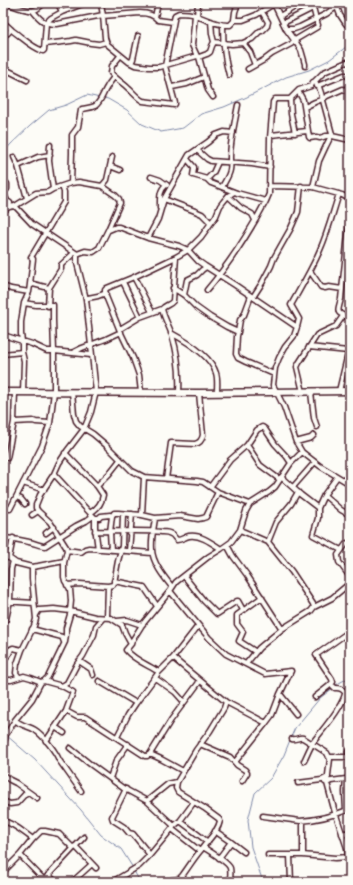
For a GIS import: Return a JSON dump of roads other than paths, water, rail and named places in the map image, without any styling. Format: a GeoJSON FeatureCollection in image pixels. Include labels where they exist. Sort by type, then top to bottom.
{"type":"FeatureCollection","features":[{"type":"Feature","properties":{"kind":"main road"},"geometry":{"type":"LineString","coordinates":[[3,392],[199,393],[350,391]]}},
{"type":"Feature","properties":{"kind":"street"},"geometry":{"type":"LineString","coordinates":[[3,7],[6,3],[33,11],[46,23],[57,24],[103,15],[140,13],[151,14],[158,20],[174,22]]}},
{"type":"Feature","properties":{"kind":"street"},"geometry":{"type":"LineString","coordinates":[[33,11],[44,3]]}},
{"type":"Feature","properties":{"kind":"street"},"geometry":{"type":"LineString","coordinates":[[58,3],[62,12]]}},
{"type":"Feature","properties":{"kind":"street"},"geometry":{"type":"LineString","coordinates":[[3,23],[9,26],[28,43],[43,51],[45,44],[46,23],[51,18],[62,12],[85,3]]}},
{"type":"Feature","properties":{"kind":"street"},"geometry":{"type":"LineString","coordinates":[[101,3],[107,44],[120,56],[135,65],[159,67],[207,54],[210,52],[214,42],[211,21]]}},
{"type":"Feature","properties":{"kind":"street"},"geometry":{"type":"LineString","coordinates":[[156,17],[158,3]]}},
{"type":"Feature","properties":{"kind":"street"},"geometry":{"type":"LineString","coordinates":[[198,3],[192,45],[203,67],[204,77],[212,97]]}},
{"type":"Feature","properties":{"kind":"street"},"geometry":{"type":"LineString","coordinates":[[235,20],[235,12],[238,3]]}},
{"type":"Feature","properties":{"kind":"street"},"geometry":{"type":"LineString","coordinates":[[120,56],[112,66],[111,73],[128,87],[139,100],[172,105],[175,104],[172,86],[165,66],[175,15],[179,13],[196,15],[223,25],[230,25],[235,20],[243,20],[256,15],[274,3],[286,29],[301,50],[305,66]]}},
{"type":"Feature","properties":{"kind":"street"},"geometry":{"type":"LineString","coordinates":[[280,16],[301,3]]}},
{"type":"Feature","properties":{"kind":"street"},"geometry":{"type":"LineString","coordinates":[[248,69],[317,27],[318,25],[312,3]]}},
{"type":"Feature","properties":{"kind":"street"},"geometry":{"type":"LineString","coordinates":[[286,29],[300,27],[342,3]]}},
{"type":"Feature","properties":{"kind":"street"},"geometry":{"type":"LineString","coordinates":[[337,7],[340,16],[346,24]]}},
{"type":"Feature","properties":{"kind":"street"},"geometry":{"type":"LineString","coordinates":[[283,23],[313,8]]}},
{"type":"Feature","properties":{"kind":"street"},"geometry":{"type":"LineString","coordinates":[[214,42],[232,44],[252,39],[267,26],[268,22],[262,12]]}},
{"type":"Feature","properties":{"kind":"street"},"geometry":{"type":"LineString","coordinates":[[223,25],[223,42],[226,66],[229,75]]}},
{"type":"Feature","properties":{"kind":"street"},"geometry":{"type":"LineString","coordinates":[[3,34],[8,33],[11,29]]}},
{"type":"Feature","properties":{"kind":"street"},"geometry":{"type":"LineString","coordinates":[[129,62],[132,62],[138,36]]}},
{"type":"Feature","properties":{"kind":"street"},"geometry":{"type":"LineString","coordinates":[[45,44],[76,40],[99,44],[106,42]]}},
{"type":"Feature","properties":{"kind":"street"},"geometry":{"type":"LineString","coordinates":[[243,42],[250,52],[255,65]]}},
{"type":"Feature","properties":{"kind":"street"},"geometry":{"type":"LineString","coordinates":[[316,84],[324,72],[347,62],[350,63]]}},
{"type":"Feature","properties":{"kind":"street"},"geometry":{"type":"LineString","coordinates":[[3,68],[27,80]]}},
{"type":"Feature","properties":{"kind":"street"},"geometry":{"type":"LineString","coordinates":[[207,290],[220,276],[243,242],[266,201],[269,186],[273,102],[275,99],[290,99],[298,91],[311,86],[313,82],[316,84],[344,75],[350,78]]}},
{"type":"Feature","properties":{"kind":"street"},"geometry":{"type":"LineString","coordinates":[[71,183],[72,139],[78,127],[81,110],[93,108],[100,102],[102,95],[114,77]]}},
{"type":"Feature","properties":{"kind":"street"},"geometry":{"type":"LineString","coordinates":[[172,86],[186,84],[204,77]]}},
{"type":"Feature","properties":{"kind":"street"},"geometry":{"type":"LineString","coordinates":[[313,187],[319,161],[332,136],[329,118],[319,87],[316,84]]}},
{"type":"Feature","properties":{"kind":"street"},"geometry":{"type":"LineString","coordinates":[[304,107],[343,89],[345,90],[350,86]]}},
{"type":"Feature","properties":{"kind":"street"},"geometry":{"type":"LineString","coordinates":[[298,91],[303,100],[307,131],[310,138],[332,136],[350,140]]}},
{"type":"Feature","properties":{"kind":"street"},"geometry":{"type":"LineString","coordinates":[[290,99],[295,133]]}},
{"type":"Feature","properties":{"kind":"street"},"geometry":{"type":"LineString","coordinates":[[222,187],[230,170],[233,133],[238,105]]}},
{"type":"Feature","properties":{"kind":"street"},"geometry":{"type":"LineString","coordinates":[[271,135],[307,131]]}},
{"type":"Feature","properties":{"kind":"street"},"geometry":{"type":"LineString","coordinates":[[148,238],[158,219],[164,199],[189,155],[216,135],[224,132],[233,133]]}},
{"type":"Feature","properties":{"kind":"street"},"geometry":{"type":"LineString","coordinates":[[50,145],[50,172],[53,189]]}},
{"type":"Feature","properties":{"kind":"street"},"geometry":{"type":"LineString","coordinates":[[197,150],[211,161],[270,167]]}},
{"type":"Feature","properties":{"kind":"street"},"geometry":{"type":"LineString","coordinates":[[18,166],[38,157],[50,155]]}},
{"type":"Feature","properties":{"kind":"street"},"geometry":{"type":"LineString","coordinates":[[14,157],[27,198]]}},
{"type":"Feature","properties":{"kind":"street"},"geometry":{"type":"LineString","coordinates":[[102,186],[106,180],[112,157]]}},
{"type":"Feature","properties":{"kind":"street"},"geometry":{"type":"LineString","coordinates":[[187,159],[194,167],[193,175],[207,179],[211,183],[234,192],[266,201]]}},
{"type":"Feature","properties":{"kind":"street"},"geometry":{"type":"LineString","coordinates":[[207,179],[213,173],[218,162]]}},
{"type":"Feature","properties":{"kind":"street"},"geometry":{"type":"LineString","coordinates":[[110,166],[120,170]]}},
{"type":"Feature","properties":{"kind":"street"},"geometry":{"type":"LineString","coordinates":[[151,177],[160,180],[170,188]]}},
{"type":"Feature","properties":{"kind":"street"},"geometry":{"type":"LineString","coordinates":[[3,179],[7,184],[7,189],[4,194],[7,201],[10,203],[9,207]]}},
{"type":"Feature","properties":{"kind":"street"},"geometry":{"type":"LineString","coordinates":[[3,211],[9,207],[15,206],[36,193],[48,192],[71,183],[79,182],[102,186],[115,195],[120,201],[99,248],[92,252],[85,251],[75,254],[61,265],[61,270],[49,288],[48,306]]}},
{"type":"Feature","properties":{"kind":"street"},"geometry":{"type":"LineString","coordinates":[[160,212],[160,191],[166,185]]}},
{"type":"Feature","properties":{"kind":"street"},"geometry":{"type":"LineString","coordinates":[[29,292],[32,257],[64,202],[64,192],[62,186]]}},
{"type":"Feature","properties":{"kind":"street"},"geometry":{"type":"LineString","coordinates":[[269,186],[313,187],[339,194],[350,199]]}},
{"type":"Feature","properties":{"kind":"street"},"geometry":{"type":"LineString","coordinates":[[274,374],[238,358],[236,354],[237,336],[240,320],[244,316],[252,297],[262,283],[298,212],[301,186]]}},
{"type":"Feature","properties":{"kind":"street"},"geometry":{"type":"LineString","coordinates":[[141,392],[139,375],[133,358],[120,330],[105,290],[188,250],[201,237],[216,216],[223,202],[234,192]]}},
{"type":"Feature","properties":{"kind":"street"},"geometry":{"type":"LineString","coordinates":[[339,194],[321,248],[291,305],[299,319],[297,328],[294,336],[278,358],[273,385],[284,407],[296,442],[302,452],[337,477],[349,482]]}},
{"type":"Feature","properties":{"kind":"street"},"geometry":{"type":"LineString","coordinates":[[228,196],[241,208],[252,214],[255,220]]}},
{"type":"Feature","properties":{"kind":"street"},"geometry":{"type":"LineString","coordinates":[[164,199],[202,214],[211,223]]}},
{"type":"Feature","properties":{"kind":"street"},"geometry":{"type":"LineString","coordinates":[[3,743],[5,736],[15,720],[32,699],[42,682],[48,677],[65,642],[71,601],[70,589],[64,577],[64,562],[67,550],[60,536],[50,522],[36,508],[37,501],[65,453],[84,429],[91,412],[96,392],[86,300],[75,254],[32,224],[15,206]]}},
{"type":"Feature","properties":{"kind":"street"},"geometry":{"type":"LineString","coordinates":[[350,216],[341,299],[338,309],[341,315],[350,318]]}},
{"type":"Feature","properties":{"kind":"street"},"geometry":{"type":"LineString","coordinates":[[108,230],[116,227],[148,238],[171,243],[188,250],[206,267],[297,328]]}},
{"type":"Feature","properties":{"kind":"street"},"geometry":{"type":"LineString","coordinates":[[72,354],[91,344],[106,339],[140,317],[162,309],[163,306],[172,303],[176,257]]}},
{"type":"Feature","properties":{"kind":"street"},"geometry":{"type":"LineString","coordinates":[[184,295],[187,280],[197,275],[206,267]]}},
{"type":"Feature","properties":{"kind":"street"},"geometry":{"type":"LineString","coordinates":[[310,271],[321,287],[342,289]]}},
{"type":"Feature","properties":{"kind":"street"},"geometry":{"type":"LineString","coordinates":[[134,277],[152,312]]}},
{"type":"Feature","properties":{"kind":"street"},"geometry":{"type":"LineString","coordinates":[[123,282],[140,317]]}},
{"type":"Feature","properties":{"kind":"street"},"geometry":{"type":"LineString","coordinates":[[23,392],[24,361],[21,328],[24,303],[30,286],[33,284],[49,288]]}},
{"type":"Feature","properties":{"kind":"street"},"geometry":{"type":"LineString","coordinates":[[3,286],[29,292]]}},
{"type":"Feature","properties":{"kind":"street"},"geometry":{"type":"LineString","coordinates":[[173,288],[184,295],[196,307],[210,317],[226,327],[238,332]]}},
{"type":"Feature","properties":{"kind":"street"},"geometry":{"type":"LineString","coordinates":[[86,300],[88,298],[106,293]]}},
{"type":"Feature","properties":{"kind":"street"},"geometry":{"type":"LineString","coordinates":[[3,508],[10,509],[42,446],[50,423],[54,392],[53,305],[48,306],[24,303]]}},
{"type":"Feature","properties":{"kind":"street"},"geometry":{"type":"LineString","coordinates":[[162,309],[174,341],[178,363],[179,392]]}},
{"type":"Feature","properties":{"kind":"street"},"geometry":{"type":"LineString","coordinates":[[303,392],[297,367],[298,363],[317,335],[336,326],[343,316]]}},
{"type":"Feature","properties":{"kind":"street"},"geometry":{"type":"LineString","coordinates":[[171,333],[185,340],[208,361],[216,372],[218,392]]}},
{"type":"Feature","properties":{"kind":"street"},"geometry":{"type":"LineString","coordinates":[[3,335],[32,344],[47,351],[91,355]]}},
{"type":"Feature","properties":{"kind":"street"},"geometry":{"type":"LineString","coordinates":[[174,341],[178,336]]}},
{"type":"Feature","properties":{"kind":"street"},"geometry":{"type":"LineString","coordinates":[[339,392],[350,345]]}},
{"type":"Feature","properties":{"kind":"street"},"geometry":{"type":"LineString","coordinates":[[310,347],[348,351]]}},
{"type":"Feature","properties":{"kind":"street"},"geometry":{"type":"LineString","coordinates":[[3,354],[22,352]]}},
{"type":"Feature","properties":{"kind":"street"},"geometry":{"type":"LineString","coordinates":[[7,458],[14,422],[15,392]]}},
{"type":"Feature","properties":{"kind":"street"},"geometry":{"type":"LineString","coordinates":[[72,392],[76,421],[80,426],[93,434],[106,445],[132,471],[144,477],[203,482],[218,492],[250,504]]}},
{"type":"Feature","properties":{"kind":"street"},"geometry":{"type":"LineString","coordinates":[[311,392],[314,418],[317,427]]}},
{"type":"Feature","properties":{"kind":"street"},"geometry":{"type":"LineString","coordinates":[[166,479],[171,444],[195,444],[202,440],[203,428],[199,393]]}},
{"type":"Feature","properties":{"kind":"street"},"geometry":{"type":"LineString","coordinates":[[14,422],[33,421],[50,423]]}},
{"type":"Feature","properties":{"kind":"street"},"geometry":{"type":"LineString","coordinates":[[210,487],[230,460],[247,445],[257,430],[262,427],[291,463]]}},
{"type":"Feature","properties":{"kind":"street"},"geometry":{"type":"LineString","coordinates":[[296,442],[311,438],[314,434]]}},
{"type":"Feature","properties":{"kind":"street"},"geometry":{"type":"LineString","coordinates":[[247,445],[260,465],[293,487],[318,508]]}},
{"type":"Feature","properties":{"kind":"street"},"geometry":{"type":"LineString","coordinates":[[159,672],[132,657],[126,649],[131,644],[142,625],[176,582],[208,557],[231,542],[240,530],[246,511],[250,504],[275,487],[291,463],[302,452]]}},
{"type":"Feature","properties":{"kind":"street"},"geometry":{"type":"LineString","coordinates":[[3,538],[13,538],[43,546],[49,544],[93,515],[102,501],[103,495],[65,453]]}},
{"type":"Feature","properties":{"kind":"street"},"geometry":{"type":"LineString","coordinates":[[96,486],[109,474],[120,460]]}},
{"type":"Feature","properties":{"kind":"street"},"geometry":{"type":"LineString","coordinates":[[293,487],[315,462]]}},
{"type":"Feature","properties":{"kind":"street"},"geometry":{"type":"LineString","coordinates":[[54,474],[93,515],[99,518],[101,516],[112,516],[114,513],[142,515],[155,518],[180,516],[198,519],[203,518],[206,517],[218,492]]}},
{"type":"Feature","properties":{"kind":"street"},"geometry":{"type":"LineString","coordinates":[[142,515],[144,477]]}},
{"type":"Feature","properties":{"kind":"street"},"geometry":{"type":"LineString","coordinates":[[337,477],[324,495],[318,508],[318,518],[313,535],[341,550]]}},
{"type":"Feature","properties":{"kind":"street"},"geometry":{"type":"LineString","coordinates":[[23,483],[44,490]]}},
{"type":"Feature","properties":{"kind":"street"},"geometry":{"type":"LineString","coordinates":[[268,542],[276,522],[298,492]]}},
{"type":"Feature","properties":{"kind":"street"},"geometry":{"type":"LineString","coordinates":[[324,495],[341,510],[350,515]]}},
{"type":"Feature","properties":{"kind":"street"},"geometry":{"type":"LineString","coordinates":[[16,497],[21,499],[25,504]]}},
{"type":"Feature","properties":{"kind":"street"},"geometry":{"type":"LineString","coordinates":[[32,515],[38,511]]}},
{"type":"Feature","properties":{"kind":"street"},"geometry":{"type":"LineString","coordinates":[[67,585],[113,585],[121,550],[123,514]]}},
{"type":"Feature","properties":{"kind":"street"},"geometry":{"type":"LineString","coordinates":[[129,551],[132,514]]}},
{"type":"Feature","properties":{"kind":"street"},"geometry":{"type":"LineString","coordinates":[[93,515],[98,549]]}},
{"type":"Feature","properties":{"kind":"street"},"geometry":{"type":"LineString","coordinates":[[111,550],[110,532],[112,516]]}},
{"type":"Feature","properties":{"kind":"street"},"geometry":{"type":"LineString","coordinates":[[155,518],[152,553],[171,589],[198,626],[226,654],[264,674],[291,671],[272,715],[235,762]]}},
{"type":"Feature","properties":{"kind":"street"},"geometry":{"type":"LineString","coordinates":[[46,533],[54,528]]}},
{"type":"Feature","properties":{"kind":"street"},"geometry":{"type":"LineString","coordinates":[[240,530],[268,542],[292,572],[314,607]]}},
{"type":"Feature","properties":{"kind":"street"},"geometry":{"type":"LineString","coordinates":[[96,531],[154,531],[170,533],[174,539],[177,540],[188,536],[199,537],[221,549]]}},
{"type":"Feature","properties":{"kind":"street"},"geometry":{"type":"LineString","coordinates":[[3,622],[6,619],[10,601],[13,538]]}},
{"type":"Feature","properties":{"kind":"street"},"geometry":{"type":"LineString","coordinates":[[350,542],[346,544],[338,555],[339,562],[350,577]]}},
{"type":"Feature","properties":{"kind":"street"},"geometry":{"type":"LineString","coordinates":[[227,544],[233,556],[282,629]]}},
{"type":"Feature","properties":{"kind":"street"},"geometry":{"type":"LineString","coordinates":[[67,550],[81,552],[89,548],[152,553]]}},
{"type":"Feature","properties":{"kind":"street"},"geometry":{"type":"LineString","coordinates":[[3,557],[16,563],[32,567],[64,562]]}},
{"type":"Feature","properties":{"kind":"street"},"geometry":{"type":"LineString","coordinates":[[19,677],[16,673],[17,664],[22,650],[36,623],[32,567]]}},
{"type":"Feature","properties":{"kind":"street"},"geometry":{"type":"LineString","coordinates":[[184,576],[204,601],[217,614],[237,601],[243,610]]}},
{"type":"Feature","properties":{"kind":"street"},"geometry":{"type":"LineString","coordinates":[[114,581],[144,588],[157,606]]}},
{"type":"Feature","properties":{"kind":"street"},"geometry":{"type":"LineString","coordinates":[[246,664],[259,648],[282,629],[310,612],[314,607],[332,598],[350,583]]}},
{"type":"Feature","properties":{"kind":"street"},"geometry":{"type":"LineString","coordinates":[[62,686],[67,683],[94,635],[96,626],[105,617],[108,586]]}},
{"type":"Feature","properties":{"kind":"street"},"geometry":{"type":"LineString","coordinates":[[256,652],[239,641],[243,632],[237,624],[237,617],[243,610],[262,598]]}},
{"type":"Feature","properties":{"kind":"street"},"geometry":{"type":"LineString","coordinates":[[3,601],[34,603]]}},
{"type":"Feature","properties":{"kind":"street"},"geometry":{"type":"LineString","coordinates":[[36,615],[39,610],[54,609],[95,617],[111,618],[122,625],[131,644]]}},
{"type":"Feature","properties":{"kind":"street"},"geometry":{"type":"LineString","coordinates":[[117,621],[127,620],[142,625]]}},
{"type":"Feature","properties":{"kind":"street"},"geometry":{"type":"LineString","coordinates":[[117,737],[128,715],[154,678],[173,658],[198,626]]}},
{"type":"Feature","properties":{"kind":"street"},"geometry":{"type":"LineString","coordinates":[[32,629],[62,637],[65,642]]}},
{"type":"Feature","properties":{"kind":"street"},"geometry":{"type":"LineString","coordinates":[[315,697],[333,682],[316,655],[350,631]]}},
{"type":"Feature","properties":{"kind":"street"},"geometry":{"type":"LineString","coordinates":[[125,633],[136,634]]}},
{"type":"Feature","properties":{"kind":"street"},"geometry":{"type":"LineString","coordinates":[[3,647],[10,651]]}},
{"type":"Feature","properties":{"kind":"street"},"geometry":{"type":"LineString","coordinates":[[3,660],[11,649],[22,650]]}},
{"type":"Feature","properties":{"kind":"street"},"geometry":{"type":"LineString","coordinates":[[173,658],[226,702],[266,723]]}},
{"type":"Feature","properties":{"kind":"street"},"geometry":{"type":"LineString","coordinates":[[79,661],[91,669],[93,675]]}},
{"type":"Feature","properties":{"kind":"street"},"geometry":{"type":"LineString","coordinates":[[3,680],[11,680],[24,676],[42,682],[62,686],[73,692],[66,711],[46,741]]}},
{"type":"Feature","properties":{"kind":"street"},"geometry":{"type":"LineString","coordinates":[[154,678],[176,692],[184,702]]}},
{"type":"Feature","properties":{"kind":"street"},"geometry":{"type":"LineString","coordinates":[[99,680],[136,703]]}},
{"type":"Feature","properties":{"kind":"street"},"geometry":{"type":"LineString","coordinates":[[66,711],[77,717],[85,717],[147,756],[150,754],[171,720],[200,681]]}},
{"type":"Feature","properties":{"kind":"street"},"geometry":{"type":"LineString","coordinates":[[67,683],[68,690]]}},
{"type":"Feature","properties":{"kind":"street"},"geometry":{"type":"LineString","coordinates":[[304,761],[313,743],[347,696],[345,692],[335,688],[331,684]]}},
{"type":"Feature","properties":{"kind":"street"},"geometry":{"type":"LineString","coordinates":[[280,694],[296,714]]}},
{"type":"Feature","properties":{"kind":"street"},"geometry":{"type":"LineString","coordinates":[[172,880],[179,879],[182,876],[220,824],[220,821],[204,808],[178,792],[176,788],[177,782],[183,771],[224,708],[226,702]]}},
{"type":"Feature","properties":{"kind":"street"},"geometry":{"type":"LineString","coordinates":[[15,720],[21,725],[36,730],[58,755],[59,760],[81,791]]}},
{"type":"Feature","properties":{"kind":"street"},"geometry":{"type":"LineString","coordinates":[[55,727],[64,733]]}},
{"type":"Feature","properties":{"kind":"street"},"geometry":{"type":"LineString","coordinates":[[292,739],[294,740],[301,737],[304,738],[327,753],[329,757],[330,764],[327,783],[335,814],[348,847],[350,867]]}},
{"type":"Feature","properties":{"kind":"street"},"geometry":{"type":"LineString","coordinates":[[110,778],[116,761],[128,744]]}},
{"type":"Feature","properties":{"kind":"street"},"geometry":{"type":"LineString","coordinates":[[200,744],[230,757],[237,765],[245,770],[247,773],[242,781]]}},
{"type":"Feature","properties":{"kind":"street"},"geometry":{"type":"LineString","coordinates":[[70,748],[126,789],[147,800],[173,828],[202,849],[219,858],[230,868],[230,882]]}},
{"type":"Feature","properties":{"kind":"street"},"geometry":{"type":"LineString","coordinates":[[327,783],[331,781],[349,779],[350,757],[348,752],[350,749]]}},
{"type":"Feature","properties":{"kind":"street"},"geometry":{"type":"LineString","coordinates":[[150,754],[183,771]]}},
{"type":"Feature","properties":{"kind":"street"},"geometry":{"type":"LineString","coordinates":[[329,757],[350,757]]}},
{"type":"Feature","properties":{"kind":"street"},"geometry":{"type":"LineString","coordinates":[[3,775],[37,798]]}},
{"type":"Feature","properties":{"kind":"street"},"geometry":{"type":"LineString","coordinates":[[298,783],[322,780],[328,777]]}},
{"type":"Feature","properties":{"kind":"street"},"geometry":{"type":"LineString","coordinates":[[263,816],[303,821],[335,814],[348,809],[345,792],[346,779]]}},
{"type":"Feature","properties":{"kind":"street"},"geometry":{"type":"LineString","coordinates":[[322,780],[327,783]]}},
{"type":"Feature","properties":{"kind":"street"},"geometry":{"type":"LineString","coordinates":[[147,800],[168,784],[177,782]]}},
{"type":"Feature","properties":{"kind":"street"},"geometry":{"type":"LineString","coordinates":[[126,789],[112,817],[113,820],[124,827],[129,834],[133,834],[150,855]]}},
{"type":"Feature","properties":{"kind":"street"},"geometry":{"type":"LineString","coordinates":[[3,800],[10,804],[17,803],[27,792]]}},
{"type":"Feature","properties":{"kind":"street"},"geometry":{"type":"LineString","coordinates":[[112,882],[139,866],[180,821],[194,802]]}},
{"type":"Feature","properties":{"kind":"street"},"geometry":{"type":"LineString","coordinates":[[3,821],[33,839]]}},
{"type":"Feature","properties":{"kind":"street"},"geometry":{"type":"LineString","coordinates":[[180,821],[208,842]]}},
{"type":"Feature","properties":{"kind":"street"},"geometry":{"type":"LineString","coordinates":[[303,821],[303,855]]}},
{"type":"Feature","properties":{"kind":"street"},"geometry":{"type":"LineString","coordinates":[[4,870],[20,855],[41,831],[45,830],[59,834],[94,866],[72,882]]}},
{"type":"Feature","properties":{"kind":"street"},"geometry":{"type":"LineString","coordinates":[[215,831],[244,852]]}},
{"type":"Feature","properties":{"kind":"street"},"geometry":{"type":"LineString","coordinates":[[342,834],[350,832]]}},
{"type":"Feature","properties":{"kind":"street"},"geometry":{"type":"LineString","coordinates":[[20,855],[43,881],[84,837]]}},
{"type":"Feature","properties":{"kind":"street"},"geometry":{"type":"LineString","coordinates":[[219,858],[232,842]]}},
{"type":"Feature","properties":{"kind":"street"},"geometry":{"type":"LineString","coordinates":[[268,855],[303,855],[335,858],[348,857]]}},
{"type":"Feature","properties":{"kind":"street"},"geometry":{"type":"LineString","coordinates":[[290,855],[291,882]]}},
{"type":"Feature","properties":{"kind":"street"},"geometry":{"type":"LineString","coordinates":[[48,875],[56,882]]}},
{"type":"Feature","properties":{"kind":"waterway"},"geometry":{"type":"LineString","coordinates":[[104,98],[127,110],[142,124],[161,132],[183,128],[201,114],[224,107],[286,77],[309,70],[329,60],[350,44]]}},
{"type":"Feature","properties":{"kind":"waterway"},"geometry":{"type":"LineString","coordinates":[[3,153],[30,126],[49,110],[66,105],[87,95],[100,98]]}},
{"type":"Feature","properties":{"kind":"waterway"},"geometry":{"type":"LineString","coordinates":[[335,686],[350,677]]}},
{"type":"Feature","properties":{"kind":"waterway"},"geometry":{"type":"LineString","coordinates":[[291,737],[295,728],[320,698],[333,688]]}},
{"type":"Feature","properties":{"kind":"waterway"},"geometry":{"type":"LineString","coordinates":[[6,735],[35,760],[81,810],[101,835],[121,849],[133,868]]}},
{"type":"Feature","properties":{"kind":"waterway"},"geometry":{"type":"LineString","coordinates":[[263,882],[251,847],[248,820],[255,793],[271,778],[284,755],[290,740]]}},
{"type":"Feature","properties":{"kind":"waterway"},"geometry":{"type":"LineString","coordinates":[[134,871],[140,882]]}}]}
